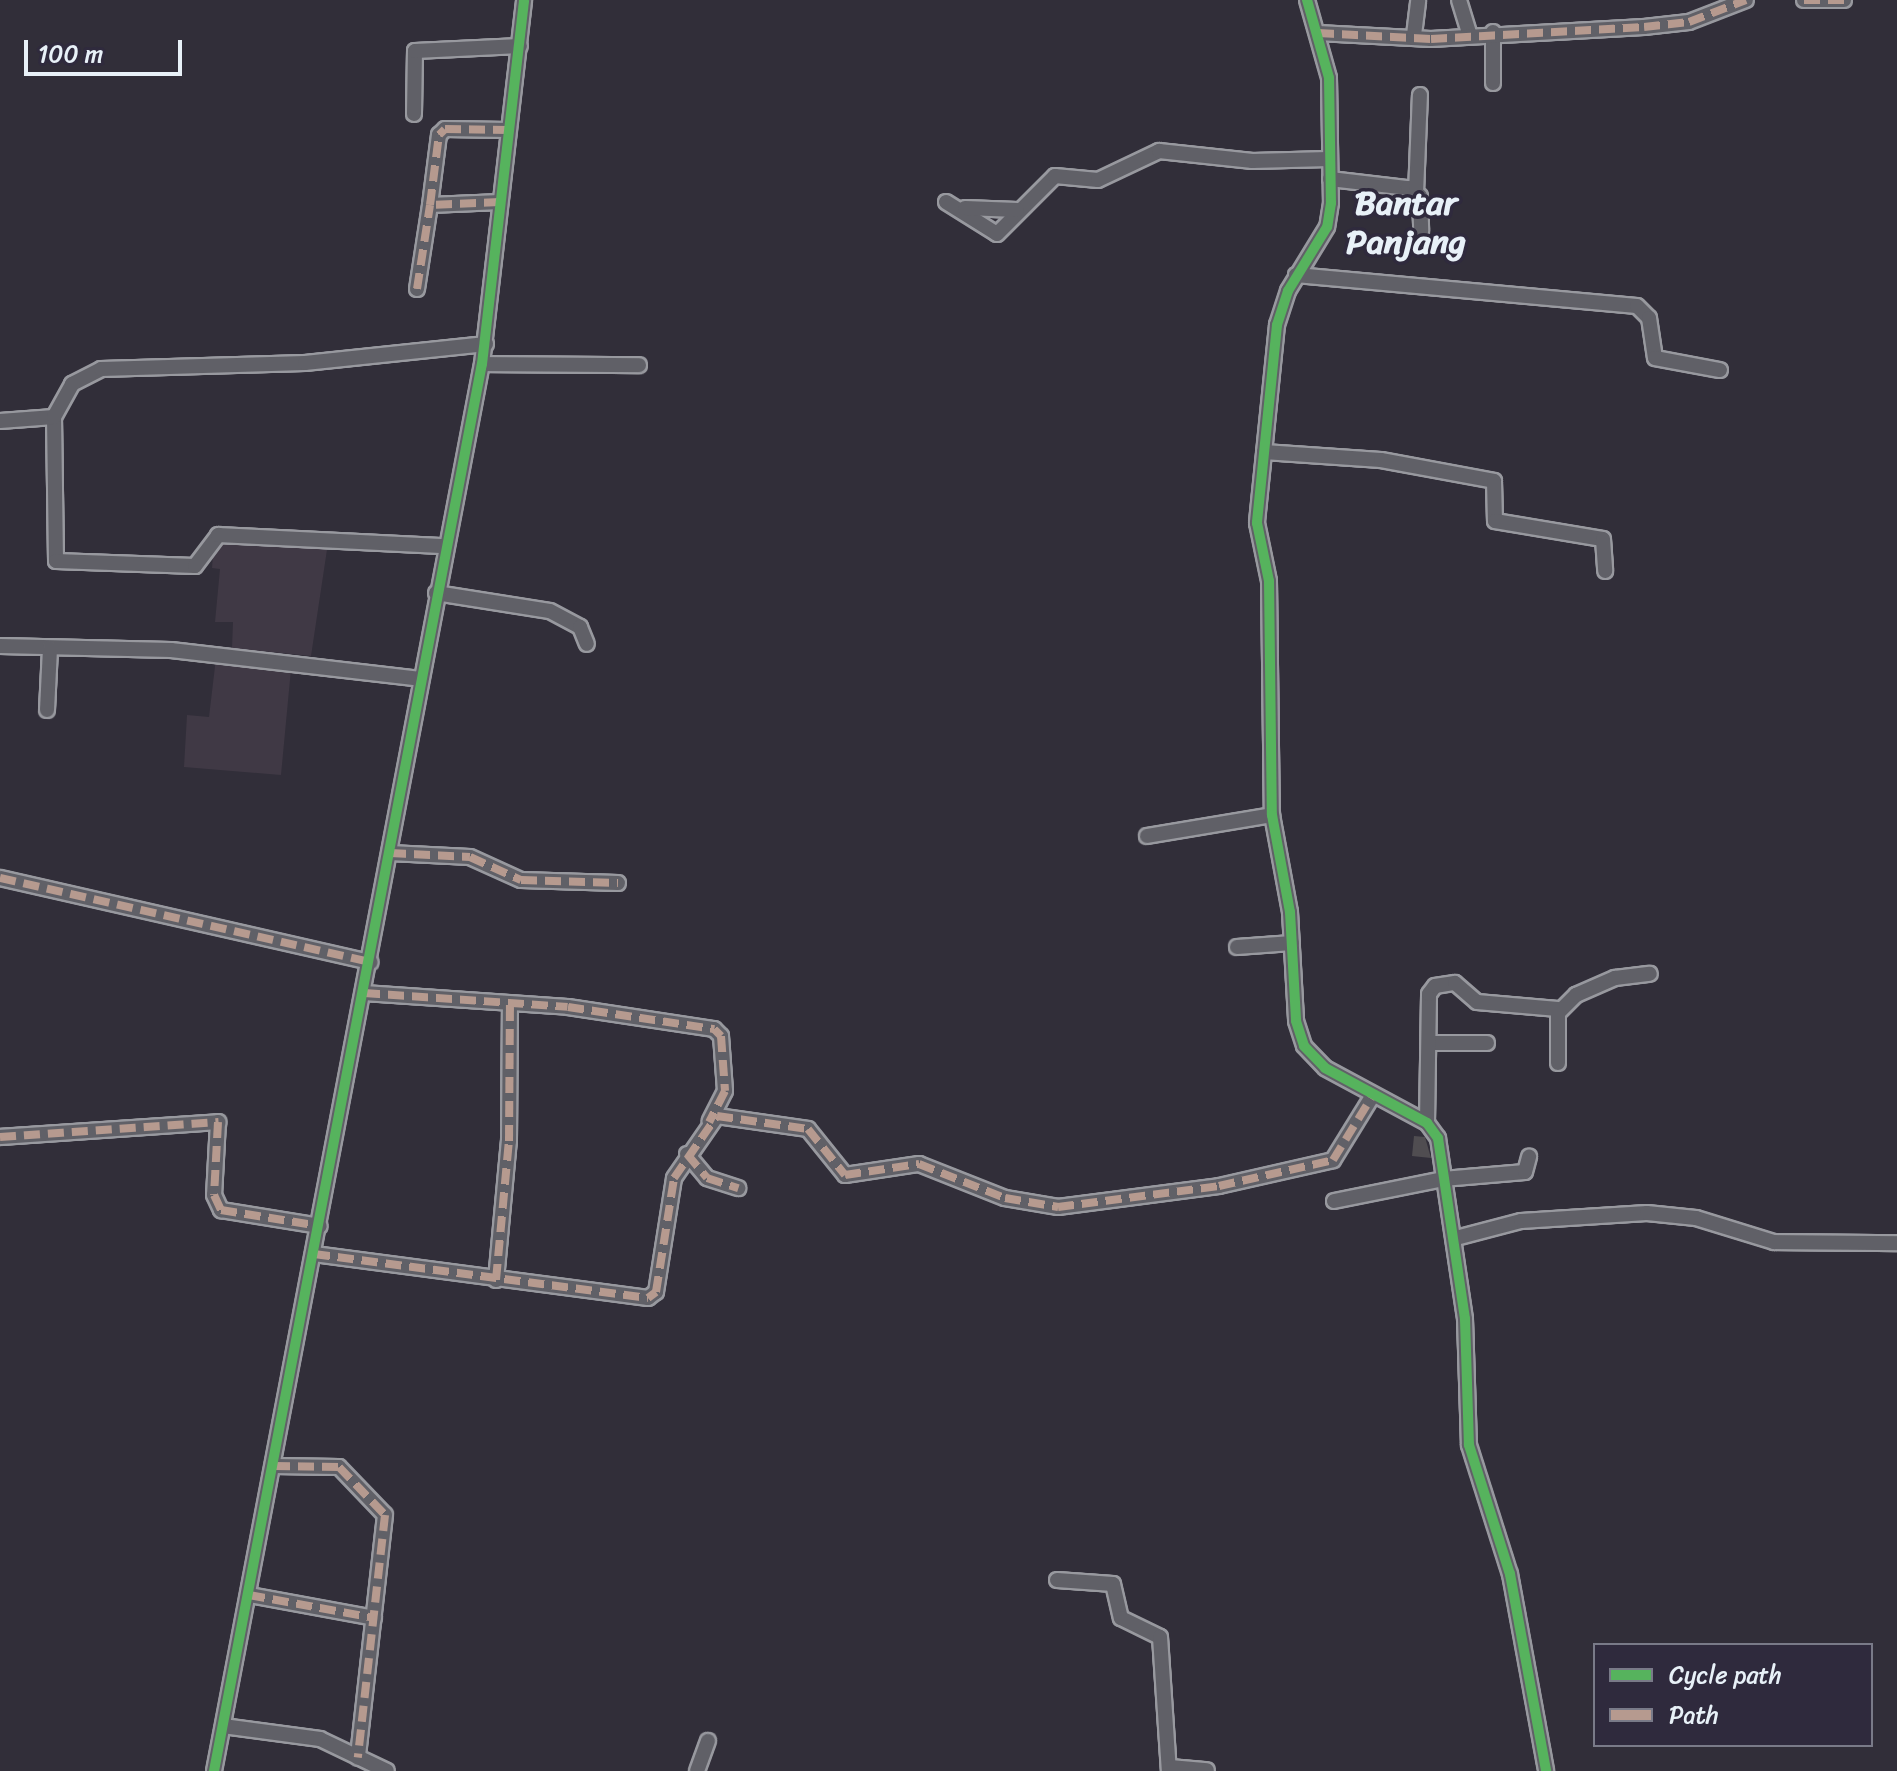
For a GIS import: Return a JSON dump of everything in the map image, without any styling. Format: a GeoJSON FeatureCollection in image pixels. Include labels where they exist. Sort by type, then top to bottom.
{"type":"FeatureCollection","features":[{"type":"Feature","properties":{"kind":"street"},"geometry":{"type":"LineString","coordinates":[[214,1771],[371,962],[436,593],[486,344],[524,0]]}},
{"type":"Feature","properties":{"kind":"street"},"geometry":{"type":"LineString","coordinates":[[1307,0],[1329,78],[1327,227],[1296,275],[1277,325],[1257,523],[1269,581],[1272,815],[1292,943],[1296,1021],[1304,1046],[1325,1068],[1427,1123],[1438,1138],[1456,1238],[1469,1445],[1510,1574],[1546,1771]]}},
{"type":"Feature","properties":{"kind":"street"},"geometry":{"type":"LineString","coordinates":[[1414,35],[1418,0]]}},
{"type":"Feature","properties":{"kind":"street"},"geometry":{"type":"LineString","coordinates":[[1459,0],[1470,35]]}},
{"type":"Feature","properties":{"kind":"street"},"geometry":{"type":"LineString","coordinates":[[1318,33],[1470,35],[1670,25],[1746,0]]}},
{"type":"Feature","properties":{"kind":"street"},"geometry":{"type":"LineString","coordinates":[[1804,0],[1844,0]]}},
{"type":"Feature","properties":{"kind":"street"},"geometry":{"type":"LineString","coordinates":[[1493,32],[1493,83]]}},
{"type":"Feature","properties":{"kind":"street"},"geometry":{"type":"LineString","coordinates":[[414,114],[415,51],[520,46]]}},
{"type":"Feature","properties":{"kind":"street"},"geometry":{"type":"LineString","coordinates":[[1420,95],[1416,193],[1421,231]]}},
{"type":"Feature","properties":{"kind":"street"},"geometry":{"type":"LineString","coordinates":[[417,289],[439,135],[453,125],[508,130]]}},
{"type":"Feature","properties":{"kind":"street"},"geometry":{"type":"LineString","coordinates":[[965,208],[995,234],[1055,176],[1098,180],[1159,151],[1252,161],[1329,159]]}},
{"type":"Feature","properties":{"kind":"street"},"geometry":{"type":"LineString","coordinates":[[1330,179],[1416,193]]}},
{"type":"Feature","properties":{"kind":"street"},"geometry":{"type":"LineString","coordinates":[[430,205],[500,202]]}},
{"type":"Feature","properties":{"kind":"street"},"geometry":{"type":"LineString","coordinates":[[946,202],[965,208],[1017,210]]}},
{"type":"Feature","properties":{"kind":"street"},"geometry":{"type":"LineString","coordinates":[[1296,275],[1637,306],[1649,318],[1655,358],[1720,370]]}},
{"type":"Feature","properties":{"kind":"street"},"geometry":{"type":"LineString","coordinates":[[446,546],[218,535],[195,566],[56,561],[54,417],[72,384],[101,369],[305,363],[486,344]]}},
{"type":"Feature","properties":{"kind":"street"},"geometry":{"type":"LineString","coordinates":[[482,364],[639,365]]}},
{"type":"Feature","properties":{"kind":"street"},"geometry":{"type":"LineString","coordinates":[[0,421],[54,417]]}},
{"type":"Feature","properties":{"kind":"street"},"geometry":{"type":"LineString","coordinates":[[1264,452],[1381,460],[1494,481],[1495,521],[1603,539],[1605,571]]}},
{"type":"Feature","properties":{"kind":"street"},"geometry":{"type":"LineString","coordinates":[[436,593],[550,611],[580,627],[587,644]]}},
{"type":"Feature","properties":{"kind":"street"},"geometry":{"type":"LineString","coordinates":[[0,646],[210,653],[420,679]]}},
{"type":"Feature","properties":{"kind":"street"},"geometry":{"type":"LineString","coordinates":[[47,710],[50,648]]}},
{"type":"Feature","properties":{"kind":"street"},"geometry":{"type":"LineString","coordinates":[[1147,836],[1272,815]]}},
{"type":"Feature","properties":{"kind":"street"},"geometry":{"type":"LineString","coordinates":[[390,853],[470,857],[521,880],[618,883]]}},
{"type":"Feature","properties":{"kind":"street"},"geometry":{"type":"LineString","coordinates":[[0,878],[371,962]]}},
{"type":"Feature","properties":{"kind":"street"},"geometry":{"type":"LineString","coordinates":[[1237,947],[1292,943]]}},
{"type":"Feature","properties":{"kind":"street"},"geometry":{"type":"LineString","coordinates":[[1558,1063],[1560,1011],[1576,995],[1615,978],[1650,974]]}},
{"type":"Feature","properties":{"kind":"street"},"geometry":{"type":"LineString","coordinates":[[1427,1123],[1433,1043],[1429,994],[1435,986],[1455,983],[1477,1002],[1560,1011]]}},
{"type":"Feature","properties":{"kind":"street"},"geometry":{"type":"LineString","coordinates":[[314,1254],[496,1280],[654,1296],[671,1191],[687,1154],[725,1091],[721,1036],[714,1029],[599,1010],[364,993]]}},
{"type":"Feature","properties":{"kind":"street"},"geometry":{"type":"LineString","coordinates":[[496,1280],[509,1141],[510,1005]]}},
{"type":"Feature","properties":{"kind":"street"},"geometry":{"type":"LineString","coordinates":[[1433,1043],[1487,1043]]}},
{"type":"Feature","properties":{"kind":"street"},"geometry":{"type":"LineString","coordinates":[[709,1122],[735,1116],[808,1129],[845,1175],[919,1164],[1005,1198],[1058,1207],[1219,1186],[1333,1160],[1373,1095]]}},
{"type":"Feature","properties":{"kind":"street"},"geometry":{"type":"LineString","coordinates":[[0,1137],[218,1122],[214,1195],[221,1210],[320,1226]]}},
{"type":"Feature","properties":{"kind":"street"},"geometry":{"type":"LineString","coordinates":[[687,1154],[707,1178],[738,1188]]}},
{"type":"Feature","properties":{"kind":"street"},"geometry":{"type":"LineString","coordinates":[[1334,1201],[1443,1179],[1525,1172],[1529,1157]]}},
{"type":"Feature","properties":{"kind":"street"},"geometry":{"type":"LineString","coordinates":[[1456,1238],[1521,1221],[1647,1213],[1696,1218],[1774,1242],[1897,1243]]}},
{"type":"Feature","properties":{"kind":"street"},"geometry":{"type":"LineString","coordinates":[[274,1466],[339,1467],[385,1515],[358,1757]]}},
{"type":"Feature","properties":{"kind":"street"},"geometry":{"type":"LineString","coordinates":[[1057,1580],[1113,1584],[1121,1618],[1160,1637],[1170,1769],[1207,1770]]}},
{"type":"Feature","properties":{"kind":"street"},"geometry":{"type":"LineString","coordinates":[[249,1595],[374,1618]]}},
{"type":"Feature","properties":{"kind":"street"},"geometry":{"type":"LineString","coordinates":[[223,1726],[320,1739],[387,1771]]}},
{"type":"Feature","properties":{"kind":"street"},"geometry":{"type":"LineString","coordinates":[[697,1771],[708,1741]]}},
{"type":"Feature","properties":{"kind":"shaded area"},"geometry":{"type":"Polygon","coordinates":[[[214,542],[328,543],[311,656],[232,648],[233,622],[215,622],[220,569],[212,568],[214,542]]]}},
{"type":"Feature","properties":{"kind":"shaded area"},"geometry":{"type":"Polygon","coordinates":[[[216,658],[291,669],[281,775],[184,767],[187,715],[209,717],[216,658]]]}},
{"type":"Feature","properties":{"kind":"building"},"geometry":{"type":"Polygon","coordinates":[[[1414,1136],[1425,1137],[1431,1158],[1412,1156],[1414,1136]]]}},
{"type":"Feature","properties":{"kind":"marked path"},"geometry":{"type":"LineString","coordinates":[[1318,33],[1431,39],[1644,27],[1689,22],[1746,0]]}},
{"type":"Feature","properties":{"kind":"marked path"},"geometry":{"type":"LineString","coordinates":[[1804,0],[1844,0]]}},
{"type":"Feature","properties":{"kind":"marked path"},"geometry":{"type":"LineString","coordinates":[[500,202],[430,205],[439,135],[445,129],[508,130]]}},
{"type":"Feature","properties":{"kind":"marked path"},"geometry":{"type":"LineString","coordinates":[[417,289],[430,205]]}},
{"type":"Feature","properties":{"kind":"marked path"},"geometry":{"type":"LineString","coordinates":[[390,853],[470,857],[521,880],[618,883]]}},
{"type":"Feature","properties":{"kind":"marked path"},"geometry":{"type":"LineString","coordinates":[[0,878],[371,962]]}},
{"type":"Feature","properties":{"kind":"marked path"},"geometry":{"type":"LineString","coordinates":[[364,993],[568,1007],[714,1029],[721,1036],[725,1091],[709,1122]]}},
{"type":"Feature","properties":{"kind":"marked path"},"geometry":{"type":"LineString","coordinates":[[496,1280],[509,1141],[510,1005]]}},
{"type":"Feature","properties":{"kind":"marked path"},"geometry":{"type":"LineString","coordinates":[[314,1254],[648,1298],[656,1292],[674,1178],[717,1116],[808,1129],[845,1175],[919,1164],[1005,1198],[1058,1207],[1219,1186],[1333,1160],[1373,1095]]}},
{"type":"Feature","properties":{"kind":"marked path"},"geometry":{"type":"LineString","coordinates":[[0,1137],[218,1122],[214,1195],[221,1210],[320,1226]]}},
{"type":"Feature","properties":{"kind":"marked path"},"geometry":{"type":"LineString","coordinates":[[687,1154],[707,1178],[738,1188]]}},
{"type":"Feature","properties":{"kind":"marked path"},"geometry":{"type":"LineString","coordinates":[[274,1466],[339,1467],[385,1515],[358,1757]]}},
{"type":"Feature","properties":{"kind":"marked path"},"geometry":{"type":"LineString","coordinates":[[249,1595],[374,1618]]}},
{"type":"Feature","properties":{"kind":"cycle path"},"geometry":{"type":"LineString","coordinates":[[214,1771],[482,364],[524,0]]}},
{"type":"Feature","properties":{"kind":"cycle path"},"geometry":{"type":"LineString","coordinates":[[1307,0],[1329,78],[1331,203],[1327,227],[1288,291],[1277,325],[1257,523],[1269,581],[1272,815],[1290,912],[1296,1021],[1304,1046],[1325,1068],[1427,1123],[1438,1138],[1465,1319],[1469,1445],[1510,1574],[1546,1771]]}},
{"type":"Feature","properties":{"kind":"district","name":"Bantar Panjang"},"geometry":{"type":"Point","coordinates":[1406,222]}}]}
